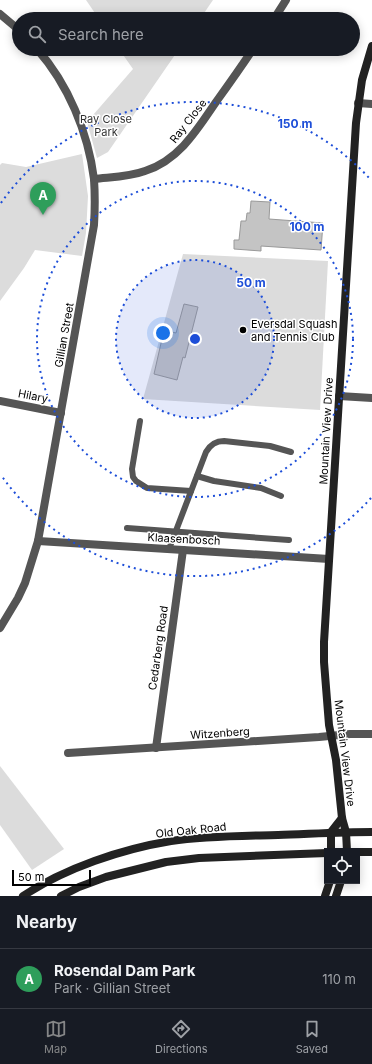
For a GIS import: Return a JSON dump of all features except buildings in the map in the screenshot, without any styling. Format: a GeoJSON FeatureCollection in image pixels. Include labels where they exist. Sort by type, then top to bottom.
{"type":"FeatureCollection","features":[{"type":"Feature","properties":{"kind":"street"},"geometry":{"type":"LineString","coordinates":[[278,12],[286,0]]}},
{"type":"Feature","properties":{"kind":"street"},"geometry":{"type":"LineString","coordinates":[[0,14],[12,24]]}},
{"type":"Feature","properties":{"kind":"street","name":"Mountain View Drive"},"geometry":{"type":"LineString","coordinates":[[347,848],[336,760],[331,736],[324,662],[329,559],[358,103],[364,73],[372,46]]}},
{"type":"Feature","properties":{"kind":"street","name":"Gillian Street"},"geometry":{"type":"LineString","coordinates":[[0,628],[25,583],[38,542],[94,225],[94,179],[84,135],[71,101],[57,75],[42,56]]}},
{"type":"Feature","properties":{"kind":"street","name":"Ray Close"},"geometry":{"type":"LineString","coordinates":[[94,179],[135,174],[156,167],[172,157],[186,144],[202,123],[248,56]]}},
{"type":"Feature","properties":{"kind":"street"},"geometry":{"type":"LineString","coordinates":[[358,103],[372,104]]}},
{"type":"Feature","properties":{"kind":"street"},"geometry":{"type":"LineString","coordinates":[[339,396],[372,398]]}},
{"type":"Feature","properties":{"kind":"street","name":"Hilary"},"geometry":{"type":"LineString","coordinates":[[0,401],[61,413]]}},
{"type":"Feature","properties":{"kind":"street","name":"Klaasenbosch"},"geometry":{"type":"LineString","coordinates":[[38,542],[329,559]]}},
{"type":"Feature","properties":{"kind":"street","name":"Cedarberg Road"},"geometry":{"type":"LineString","coordinates":[[156,748],[183,550]]}},
{"type":"Feature","properties":{"kind":"street","name":"Witzenberg"},"geometry":{"type":"LineString","coordinates":[[68,753],[350,734],[372,734]]}},
{"type":"Feature","properties":{"kind":"street","name":"Mountain View Drive"},"geometry":{"type":"LineString","coordinates":[[331,832],[342,818]]}},
{"type":"Feature","properties":{"kind":"street"},"geometry":{"type":"LineString","coordinates":[[331,832],[331,848]]}},
{"type":"Feature","properties":{"kind":"street","name":"Old Oak Road"},"geometry":{"type":"LineString","coordinates":[[24,896],[59,876],[93,862],[128,851],[171,841],[216,837],[331,832],[372,832]]}},
{"type":"Feature","properties":{"kind":"street"},"geometry":{"type":"LineString","coordinates":[[360,852],[372,852]]}},
{"type":"Feature","properties":{"kind":"street"},"geometry":{"type":"LineString","coordinates":[[61,896],[79,887],[106,877],[166,862],[199,858],[324,853]]}},
{"type":"Feature","properties":{"kind":"street"},"geometry":{"type":"LineString","coordinates":[[325,896],[329,884]]}},
{"type":"Feature","properties":{"kind":"street"},"geometry":{"type":"LineString","coordinates":[[336,896],[340,884]]}},
{"type":"Feature","properties":{"kind":"lane"},"geometry":{"type":"LineString","coordinates":[[140,421],[132,469],[132,473],[136,481],[147,488],[191,491]]}},
{"type":"Feature","properties":{"kind":"lane"},"geometry":{"type":"LineString","coordinates":[[169,549],[208,448],[219,441],[270,446],[291,452]]}},
{"type":"Feature","properties":{"kind":"lane"},"geometry":{"type":"LineString","coordinates":[[197,476],[214,481],[261,488],[281,496]]}},
{"type":"Feature","properties":{"kind":"lane"},"geometry":{"type":"LineString","coordinates":[[127,528],[289,540]]}},
{"type":"Feature","properties":{"kind":"green space"},"geometry":{"type":"Polygon","coordinates":[[[86,0],[213,0],[205,12],[94,12],[86,0]]]}},
{"type":"Feature","properties":{"kind":"green space","name":"Ray Close Park"},"geometry":{"type":"Polygon","coordinates":[[[124,56],[174,56],[108,152],[97,158],[87,122],[133,69],[124,56]]]}},
{"type":"Feature","properties":{"kind":"green space"},"geometry":{"type":"Polygon","coordinates":[[[82,154],[88,196],[86,233],[82,256],[35,250],[0,301],[0,165],[2,163],[26,167],[82,154]]]}},
{"type":"Feature","properties":{"kind":"green space","name":"Eversdal Squash and Tennis Club"},"geometry":{"type":"Polygon","coordinates":[[[183,254],[328,261],[320,410],[143,399],[183,254]]]}},
{"type":"Feature","properties":{"kind":"green space"},"geometry":{"type":"Polygon","coordinates":[[[0,766],[64,849],[32,870],[0,825],[0,766]]]}},
{"type":"Feature","properties":{"kind":"place","name":"Rosendal Dam Park"},"geometry":{"type":"Point","coordinates":[43,215]}},
{"type":"Feature","properties":{"kind":"place","name":"Eversdal Squash and Tennis Club"},"geometry":{"type":"Point","coordinates":[243,330]}}]}
